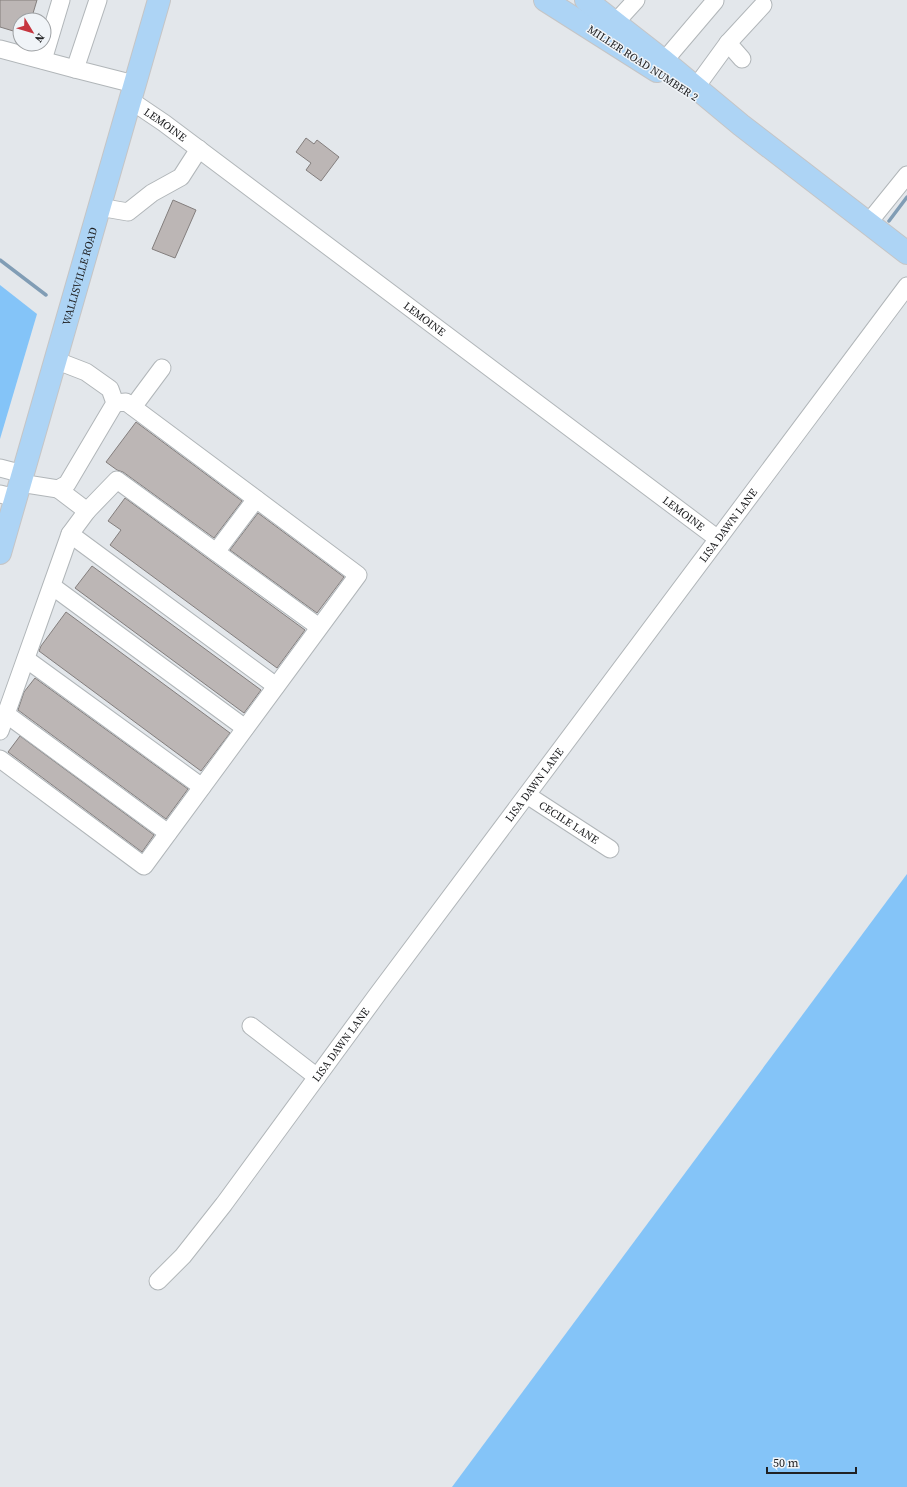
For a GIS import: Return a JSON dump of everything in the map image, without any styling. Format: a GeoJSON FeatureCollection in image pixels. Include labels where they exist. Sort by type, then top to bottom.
{"type":"FeatureCollection","features":[{"type":"Feature","properties":{"kind":"main road","name":"WALLISVILLE ROAD"},"geometry":{"type":"LineString","coordinates":[[0,553],[15,487],[55,360],[157,0]]}},
{"type":"Feature","properties":{"kind":"main road","name":"MILLER ROAD NUMBER 2"},"geometry":{"type":"LineString","coordinates":[[545,0],[741,126]]}},
{"type":"Feature","properties":{"kind":"main road","name":"MILLER ROAD NUMBER 2"},"geometry":{"type":"LineString","coordinates":[[586,0],[696,87],[741,126],[869,222],[907,253]]}},
{"type":"Feature","properties":{"kind":"street"},"geometry":{"type":"LineString","coordinates":[[44,60],[61,0]]}},
{"type":"Feature","properties":{"kind":"street"},"geometry":{"type":"LineString","coordinates":[[76,69],[98,0]]}},
{"type":"Feature","properties":{"kind":"street"},"geometry":{"type":"LineString","coordinates":[[615,23],[636,0]]}},
{"type":"Feature","properties":{"kind":"street"},"geometry":{"type":"LineString","coordinates":[[664,61],[715,1]]}},
{"type":"Feature","properties":{"kind":"street"},"geometry":{"type":"LineString","coordinates":[[696,87],[728,43],[763,5]]}},
{"type":"Feature","properties":{"kind":"street"},"geometry":{"type":"LineString","coordinates":[[728,43],[742,59]]}},
{"type":"Feature","properties":{"kind":"street","name":"LEMOINE"},"geometry":{"type":"LineString","coordinates":[[0,49],[76,69],[132,92],[164,123],[718,539]]}},
{"type":"Feature","properties":{"kind":"street"},"geometry":{"type":"LineString","coordinates":[[99,207],[128,212],[152,193],[181,177],[199,149]]}},
{"type":"Feature","properties":{"kind":"street"},"geometry":{"type":"LineString","coordinates":[[869,222],[907,175]]}},
{"type":"Feature","properties":{"kind":"street","name":"LISA DAWN LANE"},"geometry":{"type":"LineString","coordinates":[[158,1281],[183,1256],[224,1204],[234,1188],[387,982],[907,286]]}},
{"type":"Feature","properties":{"kind":"street"},"geometry":{"type":"LineString","coordinates":[[55,360],[86,372],[110,389],[115,402]]}},
{"type":"Feature","properties":{"kind":"street"},"geometry":{"type":"LineString","coordinates":[[133,407],[162,368]]}},
{"type":"Feature","properties":{"kind":"street"},"geometry":{"type":"LineString","coordinates":[[0,759],[144,866],[358,575],[126,402],[115,402]]}},
{"type":"Feature","properties":{"kind":"street"},"geometry":{"type":"LineString","coordinates":[[0,468],[15,487],[58,489],[67,484],[115,402]]}},
{"type":"Feature","properties":{"kind":"street"},"geometry":{"type":"LineString","coordinates":[[0,731],[70,534],[87,511],[117,480],[319,627]]}},
{"type":"Feature","properties":{"kind":"street"},"geometry":{"type":"LineString","coordinates":[[58,489],[87,511]]}},
{"type":"Feature","properties":{"kind":"street"},"geometry":{"type":"LineString","coordinates":[[216,552],[256,499]]}},
{"type":"Feature","properties":{"kind":"street"},"geometry":{"type":"LineString","coordinates":[[70,534],[276,686]]}},
{"type":"Feature","properties":{"kind":"street"},"geometry":{"type":"LineString","coordinates":[[52,586],[245,728]]}},
{"type":"Feature","properties":{"kind":"street"},"geometry":{"type":"LineString","coordinates":[[26,659],[202,787]]}},
{"type":"Feature","properties":{"kind":"street"},"geometry":{"type":"LineString","coordinates":[[6,714],[168,833]]}},
{"type":"Feature","properties":{"kind":"street","name":"CECILE LANE"},"geometry":{"type":"LineString","coordinates":[[527,795],[610,849]]}},
{"type":"Feature","properties":{"kind":"street"},"geometry":{"type":"LineString","coordinates":[[251,1026],[317,1077]]}},
{"type":"Feature","properties":{"kind":"shaded area"},"geometry":{"type":"Polygon","coordinates":[[[0,285],[37,314],[0,439],[0,285]]]}},
{"type":"Feature","properties":{"kind":"shaded area"},"geometry":{"type":"Polygon","coordinates":[[[907,874],[907,1487],[452,1487],[907,874]]]}},
{"type":"Feature","properties":{"kind":"building"},"geometry":{"type":"Polygon","coordinates":[[[0,0],[37,0],[33,12],[12,12],[12,31],[0,27],[0,0]]]}},
{"type":"Feature","properties":{"kind":"building"},"geometry":{"type":"Polygon","coordinates":[[[306,138],[314,144],[317,140],[339,157],[321,181],[306,170],[311,163],[296,152],[306,138]]]}},
{"type":"Feature","properties":{"kind":"building"},"geometry":{"type":"Polygon","coordinates":[[[173,200],[196,210],[175,258],[152,249],[173,200]]]}},
{"type":"Feature","properties":{"kind":"building"},"geometry":{"type":"Polygon","coordinates":[[[136,422],[242,501],[214,538],[123,472],[117,470],[106,462],[136,422]]]}},
{"type":"Feature","properties":{"kind":"building"},"geometry":{"type":"Polygon","coordinates":[[[125,498],[305,630],[277,668],[110,545],[121,530],[108,521],[125,498]]]}},
{"type":"Feature","properties":{"kind":"building"},"geometry":{"type":"Polygon","coordinates":[[[258,513],[344,577],[317,613],[230,550],[258,513]]]}},
{"type":"Feature","properties":{"kind":"building"},"geometry":{"type":"Polygon","coordinates":[[[92,566],[261,690],[244,713],[75,588],[92,566]]]}},
{"type":"Feature","properties":{"kind":"building"},"geometry":{"type":"Polygon","coordinates":[[[66,612],[230,733],[201,771],[39,651],[41,646],[66,612]]]}},
{"type":"Feature","properties":{"kind":"building"},"geometry":{"type":"Polygon","coordinates":[[[35,678],[188,789],[166,819],[18,710],[24,692],[35,678]]]}},
{"type":"Feature","properties":{"kind":"building"},"geometry":{"type":"Polygon","coordinates":[[[20,736],[154,835],[142,852],[8,752],[20,736]]]}},
{"type":"Feature","properties":{"kind":"waterway"},"geometry":{"type":"LineString","coordinates":[[889,221],[907,197]]}},
{"type":"Feature","properties":{"kind":"waterway"},"geometry":{"type":"LineString","coordinates":[[0,260],[46,295]]}}]}
